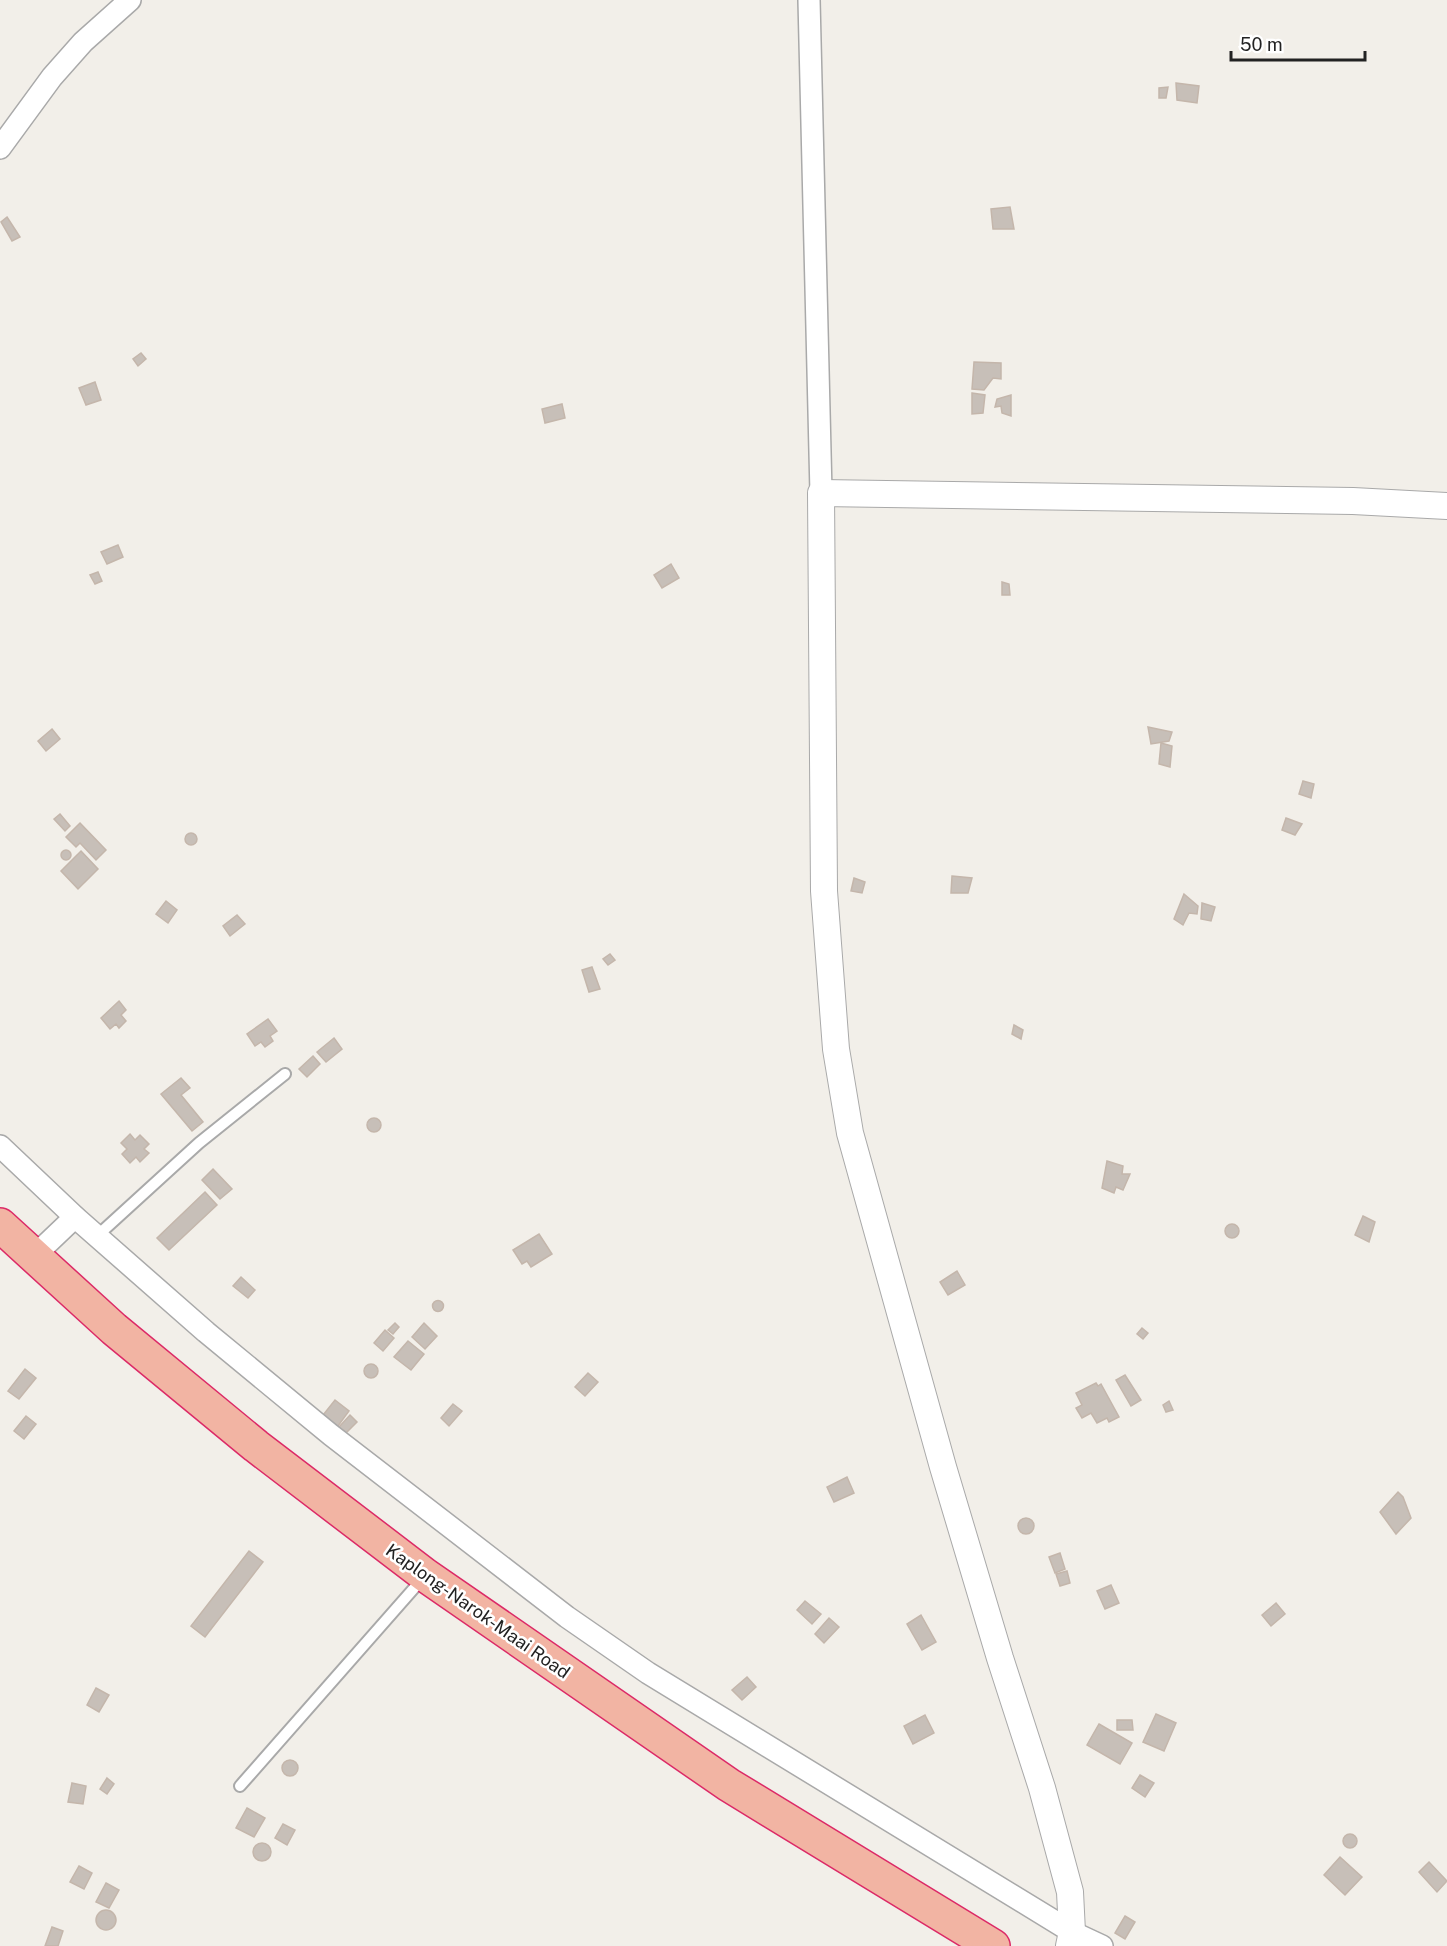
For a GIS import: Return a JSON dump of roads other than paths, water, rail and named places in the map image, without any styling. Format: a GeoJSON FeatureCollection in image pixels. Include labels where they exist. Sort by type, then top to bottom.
{"type":"FeatureCollection","features":[{"type":"Feature","properties":{"kind":"highway","name":"Kaplong-Narok-Maai Road"},"geometry":{"type":"LineString","coordinates":[[0,1225],[114,1329],[256,1446],[425,1575],[729,1785],[993,1946]]}},
{"type":"Feature","properties":{"kind":"street"},"geometry":{"type":"LineString","coordinates":[[0,147],[52,77],[83,42],[130,0]]}},
{"type":"Feature","properties":{"kind":"street"},"geometry":{"type":"LineString","coordinates":[[810,0],[821,493],[825,891],[836,1049],[850,1133],[950,1490],[1042,1788],[1070,1892],[1071,1939]]}},
{"type":"Feature","properties":{"kind":"street"},"geometry":{"type":"LineString","coordinates":[[821,493],[1353,501],[1447,506]]}},
{"type":"Feature","properties":{"kind":"street"},"geometry":{"type":"LineString","coordinates":[[0,1146],[75,1217],[206,1332],[332,1435],[567,1617],[648,1673],[1071,1939],[1102,1946]]}},
{"type":"Feature","properties":{"kind":"street"},"geometry":{"type":"LineString","coordinates":[[33,1257],[75,1217]]}},
{"type":"Feature","properties":{"kind":"lane"},"geometry":{"type":"LineString","coordinates":[[97,1236],[199,1143],[285,1074]]}},
{"type":"Feature","properties":{"kind":"lane"},"geometry":{"type":"LineString","coordinates":[[240,1786],[425,1575]]}}]}
